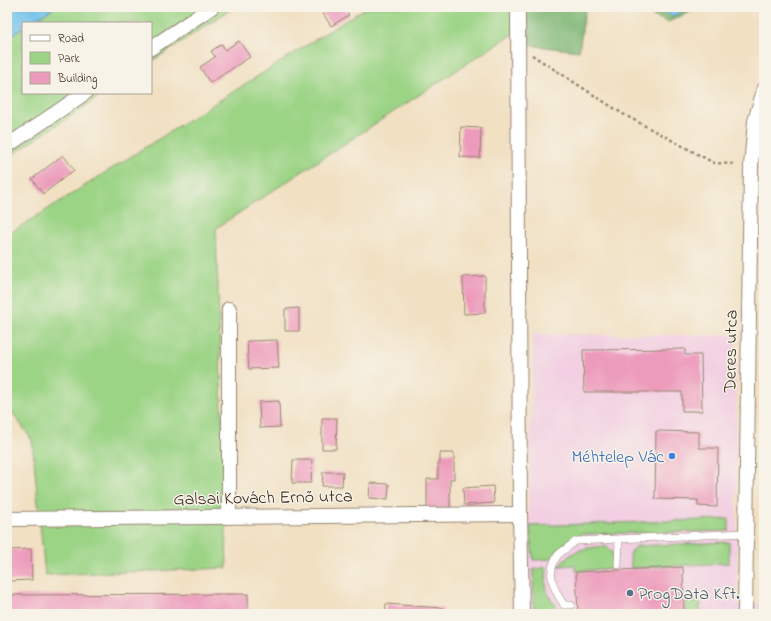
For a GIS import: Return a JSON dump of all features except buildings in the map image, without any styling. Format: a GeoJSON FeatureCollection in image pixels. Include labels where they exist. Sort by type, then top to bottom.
{"type":"FeatureCollection","features":[{"type":"Feature","properties":{"kind":"street"},"geometry":{"type":"LineString","coordinates":[[152,47],[212,7]]}},
{"type":"Feature","properties":{"kind":"street"},"geometry":{"type":"LineString","coordinates":[[518,7],[520,514],[522,614]]}},
{"type":"Feature","properties":{"kind":"street","name":"Deres utca"},"geometry":{"type":"LineString","coordinates":[[744,614],[751,166],[755,121],[764,90]]}},
{"type":"Feature","properties":{"kind":"street"},"geometry":{"type":"LineString","coordinates":[[7,146],[84,94]]}},
{"type":"Feature","properties":{"kind":"street"},"geometry":{"type":"LineString","coordinates":[[229,310],[229,517]]}},
{"type":"Feature","properties":{"kind":"street","name":"Galsai Kovách Ernő utca"},"geometry":{"type":"LineString","coordinates":[[7,519],[520,514]]}},
{"type":"Feature","properties":{"kind":"lane"},"geometry":{"type":"LineString","coordinates":[[571,605],[564,605],[556,594],[552,583],[552,569],[558,556],[576,541],[746,533]]}},
{"type":"Feature","properties":{"kind":"lane"},"geometry":{"type":"LineString","coordinates":[[618,565],[619,539]]}},
{"type":"Feature","properties":{"kind":"path"},"geometry":{"type":"LineString","coordinates":[[519,48],[530,53],[623,114],[714,163],[734,164]]}},
{"type":"Feature","properties":{"kind":"shaded area"},"geometry":{"type":"Polygon","coordinates":[[[533,334],[736,335],[737,604],[764,604],[764,614],[528,614],[527,568],[533,334]]]}},
{"type":"Feature","properties":{"kind":"green space"},"geometry":{"type":"Polygon","coordinates":[[[55,7],[234,7],[152,61],[152,22],[32,22],[55,7]]]}},
{"type":"Feature","properties":{"kind":"green space"},"geometry":{"type":"Polygon","coordinates":[[[367,7],[526,7],[526,25],[216,228],[227,568],[45,575],[32,440],[7,405],[7,235],[367,7]]]}},
{"type":"Feature","properties":{"kind":"green space"},"geometry":{"type":"Polygon","coordinates":[[[526,7],[647,7],[673,16],[691,7],[701,7],[668,22],[632,8],[585,10],[579,51],[527,45],[526,7]]]}},
{"type":"Feature","properties":{"kind":"green space"},"geometry":{"type":"Polygon","coordinates":[[[22,29],[22,94],[103,94],[7,158],[7,38],[22,29]]]}},
{"type":"Feature","properties":{"kind":"green space"},"geometry":{"type":"Polygon","coordinates":[[[729,519],[729,531],[582,534],[556,552],[551,559],[533,560],[530,526],[729,519]]]}},
{"type":"Feature","properties":{"kind":"green space"},"geometry":{"type":"Polygon","coordinates":[[[729,542],[729,563],[631,568],[631,553],[637,546],[729,542]]]}},
{"type":"Feature","properties":{"kind":"green space"},"geometry":{"type":"Polygon","coordinates":[[[604,546],[612,553],[613,568],[576,571],[575,565],[559,566],[579,550],[604,546]]]}},
{"type":"Feature","properties":{"kind":"green space"},"geometry":{"type":"Polygon","coordinates":[[[547,567],[547,590],[551,599],[559,608],[559,614],[534,614],[533,570],[547,567]]]}},
{"type":"Feature","properties":{"kind":"green space"},"geometry":{"type":"Polygon","coordinates":[[[686,602],[700,602],[700,614],[686,614],[686,602]]]}},
{"type":"Feature","properties":{"kind":"water"},"geometry":{"type":"Polygon","coordinates":[[[7,7],[55,7],[32,22],[22,22],[22,29],[7,38],[7,7]]]}},
{"type":"Feature","properties":{"kind":"water"},"geometry":{"type":"Polygon","coordinates":[[[647,7],[691,7],[673,16],[647,7]]]}},
{"type":"Feature","properties":{"kind":"place","name":"Méhtelep Vác"},"geometry":{"type":"Point","coordinates":[672,456]}},
{"type":"Feature","properties":{"kind":"place","name":"ProgData Kft."},"geometry":{"type":"Point","coordinates":[630,593]}}]}
